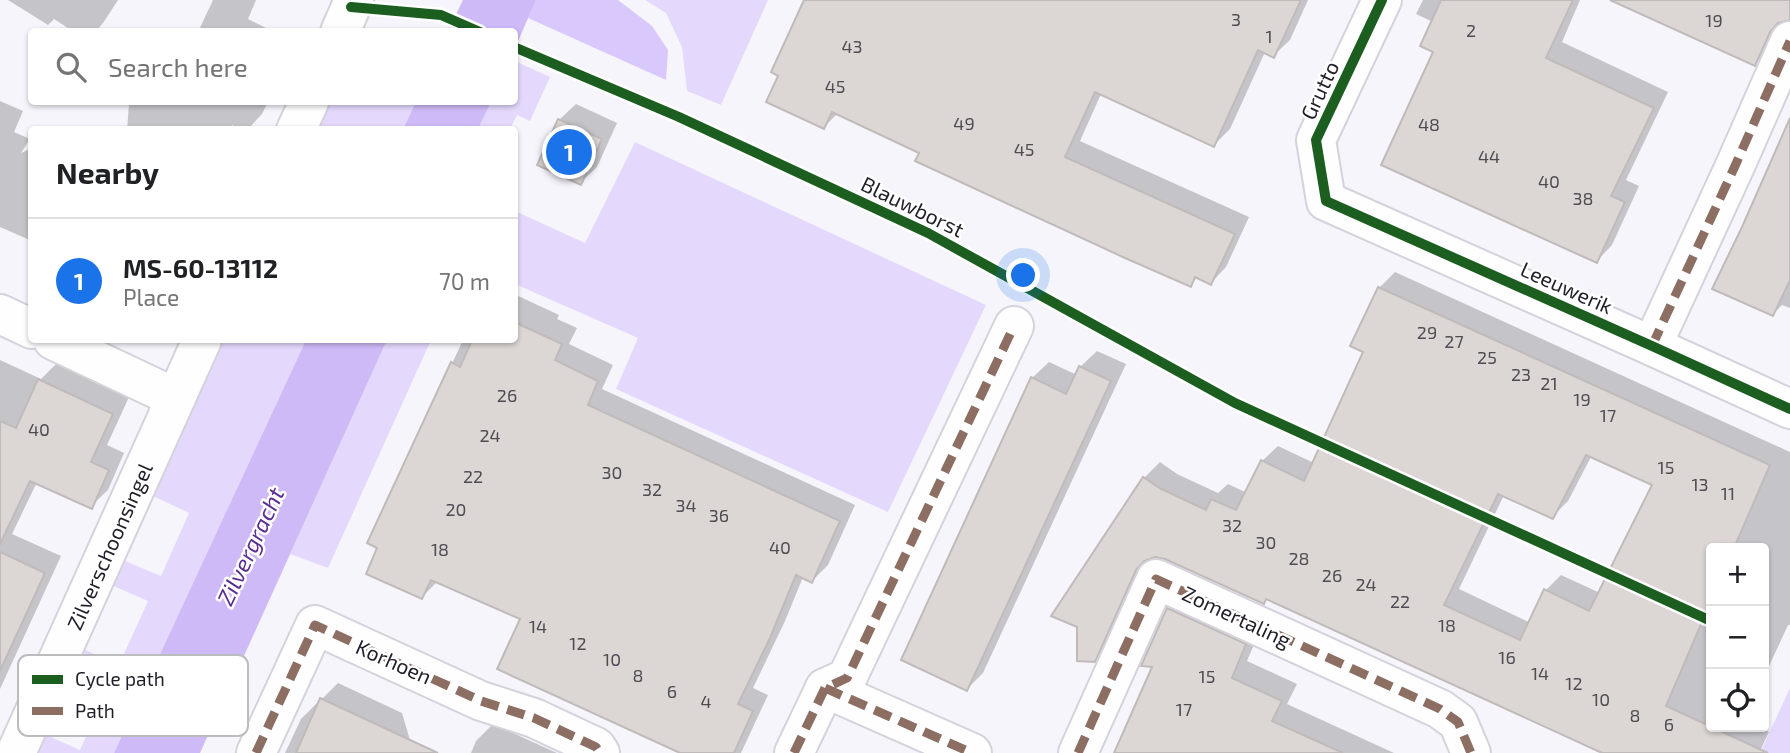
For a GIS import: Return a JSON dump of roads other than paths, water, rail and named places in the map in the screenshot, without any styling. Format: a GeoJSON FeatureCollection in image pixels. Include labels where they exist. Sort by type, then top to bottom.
{"type":"FeatureCollection","features":[{"type":"Feature","properties":{"kind":"street","name":"Grutto"},"geometry":{"type":"LineString","coordinates":[[1326,201],[1316,140],[1382,0]]}},
{"type":"Feature","properties":{"kind":"street"},"geometry":{"type":"LineString","coordinates":[[1652,346],[1790,41]]}},
{"type":"Feature","properties":{"kind":"street"},"geometry":{"type":"LineString","coordinates":[[298,126],[308,105]]}},
{"type":"Feature","properties":{"kind":"street","name":"Leeuwerik"},"geometry":{"type":"LineString","coordinates":[[1326,201],[1790,410]]}},
{"type":"Feature","properties":{"kind":"street"},"geometry":{"type":"LineString","coordinates":[[0,314],[28,327]]}},
{"type":"Feature","properties":{"kind":"street"},"geometry":{"type":"LineString","coordinates":[[794,753],[825,688],[847,678],[1014,326]]}},
{"type":"Feature","properties":{"kind":"street"},"geometry":{"type":"LineString","coordinates":[[59,343],[176,398]]}},
{"type":"Feature","properties":{"kind":"street","name":"Zilverschoonsingel"},"geometry":{"type":"LineString","coordinates":[[60,655],[201,343]]}},
{"type":"Feature","properties":{"kind":"street","name":"Zomertaling"},"geometry":{"type":"LineString","coordinates":[[1078,753],[1156,579],[1440,709],[1458,722],[1471,753]]}},
{"type":"Feature","properties":{"kind":"street","name":"Korhoen"},"geometry":{"type":"LineString","coordinates":[[256,753],[315,625],[481,701],[534,718],[596,747],[600,753]]}},
{"type":"Feature","properties":{"kind":"street"},"geometry":{"type":"LineString","coordinates":[[825,688],[972,753]]}},
{"type":"Feature","properties":{"kind":"street","name":"Zilverschoonsingel"},"geometry":{"type":"LineString","coordinates":[[16,753],[24,736]]}},
{"type":"Feature","properties":{"kind":"water"},"geometry":{"type":"Polygon","coordinates":[[[463,0],[536,0],[518,41],[518,28],[449,28],[463,0]]]}},
{"type":"Feature","properties":{"kind":"water"},"geometry":{"type":"Polygon","coordinates":[[[415,105],[490,105],[479,126],[404,126],[415,105]]]}},
{"type":"Feature","properties":{"kind":"water","name":"Zilvergracht"},"geometry":{"type":"Polygon","coordinates":[[[305,343],[386,343],[244,655],[160,655],[305,343]]]}},
{"type":"Feature","properties":{"kind":"water"},"geometry":{"type":"Polygon","coordinates":[[[122,736],[208,736],[200,753],[114,753],[122,736]]]}},
{"type":"Feature","properties":{"kind":"place","name":"MS-60-13112"},"geometry":{"type":"Point","coordinates":[569,152]}}]}
